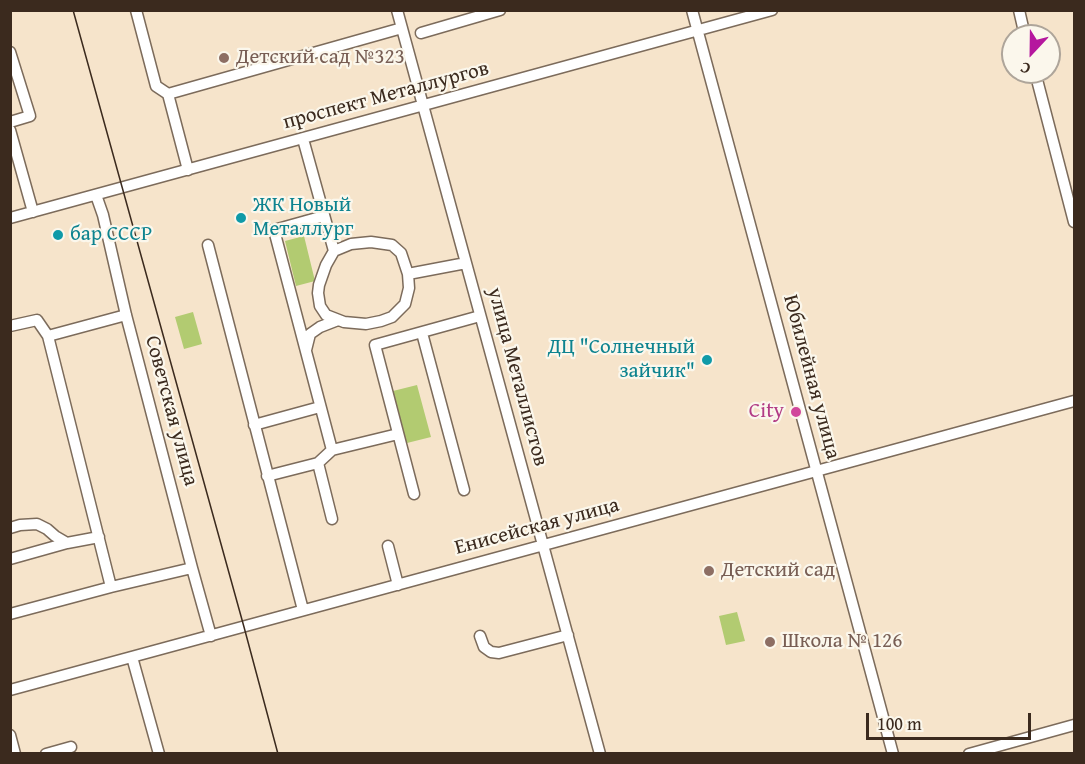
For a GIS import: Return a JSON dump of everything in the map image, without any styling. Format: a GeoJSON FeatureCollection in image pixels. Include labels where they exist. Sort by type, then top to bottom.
{"type":"FeatureCollection","features":[{"type":"Feature","properties":{"kind":"street"},"geometry":{"type":"LineString","coordinates":[[136,10],[156,86],[168,94],[188,170]]}},
{"type":"Feature","properties":{"kind":"street","name":"улица Металлистов"},"geometry":{"type":"LineString","coordinates":[[397,10],[600,753]]}},
{"type":"Feature","properties":{"kind":"street"},"geometry":{"type":"LineString","coordinates":[[421,33],[500,10]]}},
{"type":"Feature","properties":{"kind":"street","name":"Юбилейная улица"},"geometry":{"type":"LineString","coordinates":[[692,10],[893,753]]}},
{"type":"Feature","properties":{"kind":"street","name":"проспект Металлургов"},"geometry":{"type":"LineString","coordinates":[[10,218],[772,10]]}},
{"type":"Feature","properties":{"kind":"street"},"geometry":{"type":"LineString","coordinates":[[168,94],[402,28]]}},
{"type":"Feature","properties":{"kind":"street"},"geometry":{"type":"LineString","coordinates":[[10,52],[30,116],[10,122]]}},
{"type":"Feature","properties":{"kind":"street"},"geometry":{"type":"LineString","coordinates":[[1038,84],[1074,222]]}},
{"type":"Feature","properties":{"kind":"street"},"geometry":{"type":"LineString","coordinates":[[10,130],[33,212]]}},
{"type":"Feature","properties":{"kind":"street"},"geometry":{"type":"LineString","coordinates":[[303,139],[334,251]]}},
{"type":"Feature","properties":{"kind":"street","name":"Советская улица"},"geometry":{"type":"LineString","coordinates":[[96,195],[211,636]]}},
{"type":"Feature","properties":{"kind":"street"},"geometry":{"type":"LineString","coordinates":[[324,216],[274,230],[332,450]]}},
{"type":"Feature","properties":{"kind":"street"},"geometry":{"type":"LineString","coordinates":[[371,242],[392,245],[401,253],[408,274],[409,288],[405,304],[392,317],[381,321],[366,324],[338,320],[323,312],[318,300],[319,285],[334,251],[351,244],[371,242]]}},
{"type":"Feature","properties":{"kind":"street"},"geometry":{"type":"LineString","coordinates":[[208,245],[303,610]]}},
{"type":"Feature","properties":{"kind":"street"},"geometry":{"type":"LineString","coordinates":[[408,274],[466,263]]}},
{"type":"Feature","properties":{"kind":"street"},"geometry":{"type":"LineString","coordinates":[[48,336],[126,315]]}},
{"type":"Feature","properties":{"kind":"street"},"geometry":{"type":"LineString","coordinates":[[414,494],[375,345],[480,316]]}},
{"type":"Feature","properties":{"kind":"street"},"geometry":{"type":"LineString","coordinates":[[10,326],[37,320],[48,336],[111,587]]}},
{"type":"Feature","properties":{"kind":"street"},"geometry":{"type":"LineString","coordinates":[[306,350],[310,334],[338,320]]}},
{"type":"Feature","properties":{"kind":"street"},"geometry":{"type":"LineString","coordinates":[[422,333],[464,490]]}},
{"type":"Feature","properties":{"kind":"street","name":"Енисейская улица"},"geometry":{"type":"LineString","coordinates":[[10,690],[1074,401]]}},
{"type":"Feature","properties":{"kind":"street"},"geometry":{"type":"LineString","coordinates":[[254,425],[320,407]]}},
{"type":"Feature","properties":{"kind":"street"},"geometry":{"type":"LineString","coordinates":[[267,476],[318,463],[332,450],[398,434]]}},
{"type":"Feature","properties":{"kind":"street"},"geometry":{"type":"LineString","coordinates":[[318,463],[332,519]]}},
{"type":"Feature","properties":{"kind":"street"},"geometry":{"type":"LineString","coordinates":[[10,528],[37,524],[68,543]]}},
{"type":"Feature","properties":{"kind":"street"},"geometry":{"type":"LineString","coordinates":[[10,559],[99,537]]}},
{"type":"Feature","properties":{"kind":"street"},"geometry":{"type":"LineString","coordinates":[[388,546],[398,585]]}},
{"type":"Feature","properties":{"kind":"street"},"geometry":{"type":"LineString","coordinates":[[10,614],[192,568]]}},
{"type":"Feature","properties":{"kind":"street"},"geometry":{"type":"LineString","coordinates":[[480,636],[484,647],[491,652],[499,653],[568,635]]}},
{"type":"Feature","properties":{"kind":"street"},"geometry":{"type":"LineString","coordinates":[[132,657],[159,753]]}},
{"type":"Feature","properties":{"kind":"street"},"geometry":{"type":"LineString","coordinates":[[969,753],[1074,725]]}},
{"type":"Feature","properties":{"kind":"street"},"geometry":{"type":"LineString","coordinates":[[10,735],[15,753]]}},
{"type":"Feature","properties":{"kind":"street"},"geometry":{"type":"LineString","coordinates":[[46,753],[71,747]]}},
{"type":"Feature","properties":{"kind":"green space"},"geometry":{"type":"Polygon","coordinates":[[[304,236],[315,281],[296,286],[285,241],[304,236]]]}},
{"type":"Feature","properties":{"kind":"green space"},"geometry":{"type":"Polygon","coordinates":[[[193,312],[202,344],[184,349],[175,317],[193,312]]]}},
{"type":"Feature","properties":{"kind":"green space"},"geometry":{"type":"Polygon","coordinates":[[[417,385],[431,437],[403,444],[389,392],[417,385]]]}},
{"type":"Feature","properties":{"kind":"green space"},"geometry":{"type":"Polygon","coordinates":[[[737,612],[745,641],[726,645],[719,616],[737,612]]]}},
{"type":"Feature","properties":{"kind":"tram line"},"geometry":{"type":"LineString","coordinates":[[73,10],[278,754]]}},
{"type":"Feature","properties":{"kind":"place","name":"Детский сад №323"},"geometry":{"type":"Point","coordinates":[224,58]}},
{"type":"Feature","properties":{"kind":"place","name":"ЖК Новый Металлург"},"geometry":{"type":"Point","coordinates":[241,218]}},
{"type":"Feature","properties":{"kind":"place","name":"бар СССР"},"geometry":{"type":"Point","coordinates":[58,235]}},
{"type":"Feature","properties":{"kind":"place","name":"ДЦ \"Солнечный зайчик\""},"geometry":{"type":"Point","coordinates":[707,360]}},
{"type":"Feature","properties":{"kind":"place","name":"City"},"geometry":{"type":"Point","coordinates":[796,412]}},
{"type":"Feature","properties":{"kind":"place","name":"Детский сад"},"geometry":{"type":"Point","coordinates":[709,571]}},
{"type":"Feature","properties":{"kind":"place","name":"Школа № 126"},"geometry":{"type":"Point","coordinates":[770,642]}}]}
